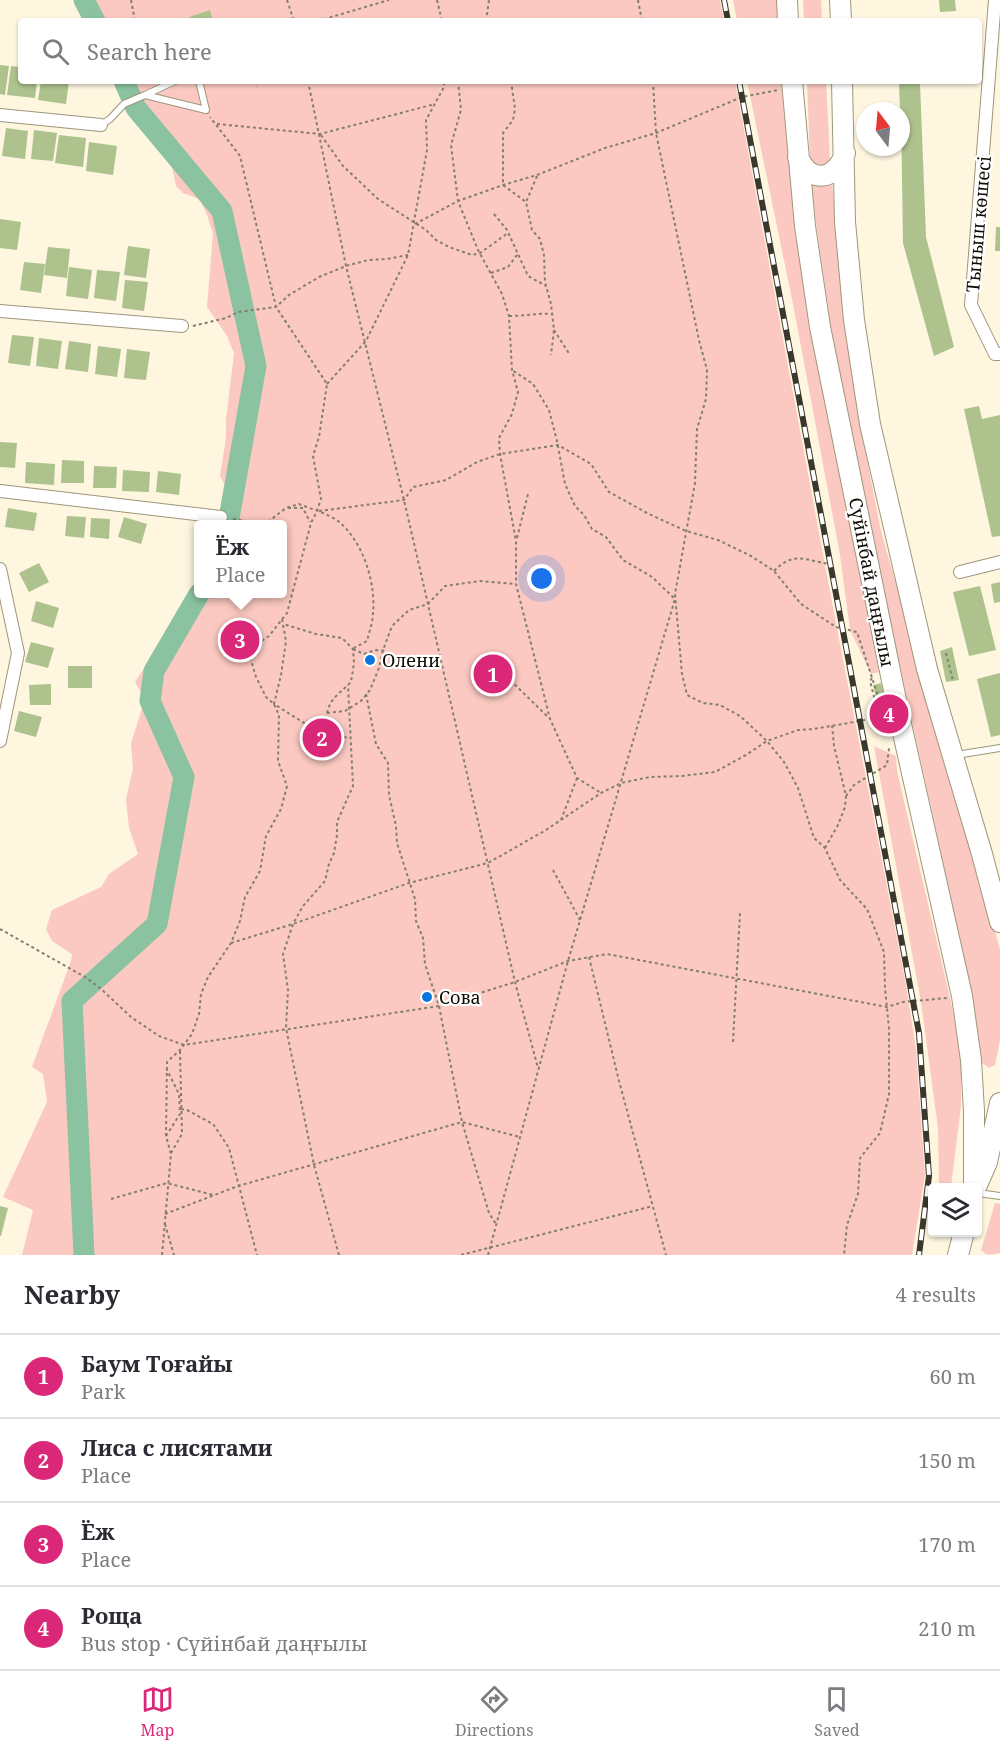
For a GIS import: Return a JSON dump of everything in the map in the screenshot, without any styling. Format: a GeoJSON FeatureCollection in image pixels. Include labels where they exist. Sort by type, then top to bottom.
{"type":"FeatureCollection","features":[{"type":"Feature","properties":{"kind":"main road"},"geometry":{"type":"LineString","coordinates":[[787,0],[788,18]]}},
{"type":"Feature","properties":{"kind":"main road"},"geometry":{"type":"LineString","coordinates":[[840,0],[841,18]]}},
{"type":"Feature","properties":{"kind":"main road","name":"Сүйінбай даңғылы"},"geometry":{"type":"LineString","coordinates":[[792,84],[805,226],[820,327],[897,706],[962,996],[971,1060],[975,1183]]}},
{"type":"Feature","properties":{"kind":"main road","name":"Сүйінбай даңғылы"},"geometry":{"type":"LineString","coordinates":[[842,84],[845,222],[854,320],[870,424],[927,669],[1000,922]]}},
{"type":"Feature","properties":{"kind":"main road"},"geometry":{"type":"LineString","coordinates":[[798,157],[803,167],[812,174],[823,176],[834,172],[842,164],[845,153]]}},
{"type":"Feature","properties":{"kind":"main road","name":"Сүйінбай даңғылы"},"geometry":{"type":"LineString","coordinates":[[978,1183],[990,1161],[1000,1103]]}},
{"type":"Feature","properties":{"kind":"main road"},"geometry":{"type":"LineString","coordinates":[[958,1255],[963,1237]]}},
{"type":"Feature","properties":{"kind":"street","name":"Тыныш көшесі"},"geometry":{"type":"LineString","coordinates":[[995,0],[997,16],[971,305],[995,354],[1000,354]]}},
{"type":"Feature","properties":{"kind":"street"},"geometry":{"type":"LineString","coordinates":[[0,115],[101,125]]}},
{"type":"Feature","properties":{"kind":"street"},"geometry":{"type":"LineString","coordinates":[[0,311],[182,326]]}},
{"type":"Feature","properties":{"kind":"street"},"geometry":{"type":"LineString","coordinates":[[0,491],[221,517]]}},
{"type":"Feature","properties":{"kind":"street"},"geometry":{"type":"LineString","coordinates":[[960,572],[1000,562]]}},
{"type":"Feature","properties":{"kind":"street"},"geometry":{"type":"LineString","coordinates":[[0,569],[18,653],[0,741]]}},
{"type":"Feature","properties":{"kind":"lane"},"geometry":{"type":"LineString","coordinates":[[101,125],[124,104],[169,84]]}},
{"type":"Feature","properties":{"kind":"lane"},"geometry":{"type":"LineString","coordinates":[[145,95],[206,110],[200,84]]}},
{"type":"Feature","properties":{"kind":"lane"},"geometry":{"type":"LineString","coordinates":[[952,756],[1000,748]]}},
{"type":"Feature","properties":{"kind":"lane"},"geometry":{"type":"LineString","coordinates":[[982,1194],[1000,1196]]}},
{"type":"Feature","properties":{"kind":"path"},"geometry":{"type":"LineString","coordinates":[[131,0],[134,18]]}},
{"type":"Feature","properties":{"kind":"path"},"geometry":{"type":"LineString","coordinates":[[287,0],[293,18]]}},
{"type":"Feature","properties":{"kind":"path"},"geometry":{"type":"LineString","coordinates":[[328,18],[389,0]]}},
{"type":"Feature","properties":{"kind":"path"},"geometry":{"type":"LineString","coordinates":[[437,0],[441,18]]}},
{"type":"Feature","properties":{"kind":"path"},"geometry":{"type":"LineString","coordinates":[[486,18],[489,0]]}},
{"type":"Feature","properties":{"kind":"path"},"geometry":{"type":"LineString","coordinates":[[638,0],[641,18]]}},
{"type":"Feature","properties":{"kind":"path"},"geometry":{"type":"LineString","coordinates":[[309,84],[346,266],[404,500],[515,982],[538,1068]]}},
{"type":"Feature","properties":{"kind":"path"},"geometry":{"type":"LineString","coordinates":[[250,657],[257,644],[287,613],[311,523],[321,499],[313,456],[319,437],[327,384],[366,341],[408,255],[427,150],[426,120],[444,84]]}},
{"type":"Feature","properties":{"kind":"path"},"geometry":{"type":"LineString","coordinates":[[458,84],[461,110],[451,146],[458,201],[480,253],[502,294],[509,316],[512,370],[518,392],[512,414],[500,438],[516,541],[516,584],[550,719],[577,778],[601,793]]}},
{"type":"Feature","properties":{"kind":"path"},"geometry":{"type":"LineString","coordinates":[[503,185],[504,133],[513,120],[515,109],[511,84]]}},
{"type":"Feature","properties":{"kind":"path"},"geometry":{"type":"LineString","coordinates":[[653,84],[656,133],[707,370],[706,399],[697,429],[695,483],[675,594],[682,674],[687,695],[703,703],[720,705],[740,716],[768,741],[784,762],[798,788],[814,838],[825,848],[840,880],[867,909],[884,952],[889,1029],[889,1094],[880,1133],[860,1158],[858,1194],[847,1224],[844,1255]]}},
{"type":"Feature","properties":{"kind":"path"},"geometry":{"type":"LineString","coordinates":[[415,224],[458,201],[537,176],[604,148],[656,133],[742,97],[792,84]]}},
{"type":"Feature","properties":{"kind":"path"},"geometry":{"type":"LineString","coordinates":[[215,124],[320,134],[435,104]]}},
{"type":"Feature","properties":{"kind":"path"},"geometry":{"type":"LineString","coordinates":[[206,110],[240,156],[276,307],[327,384]]}},
{"type":"Feature","properties":{"kind":"path"},"geometry":{"type":"LineString","coordinates":[[320,134],[343,166],[378,199],[449,247],[472,255],[480,253],[508,232]]}},
{"type":"Feature","properties":{"kind":"path"},"geometry":{"type":"LineString","coordinates":[[537,176],[526,202],[532,230],[540,239],[544,255],[546,286],[554,330],[551,355]]}},
{"type":"Feature","properties":{"kind":"path"},"geometry":{"type":"LineString","coordinates":[[503,185],[526,202]]}},
{"type":"Feature","properties":{"kind":"path"},"geometry":{"type":"LineString","coordinates":[[494,214],[508,232],[528,276],[546,286]]}},
{"type":"Feature","properties":{"kind":"path"},"geometry":{"type":"LineString","coordinates":[[182,326],[197,326],[226,318],[238,312],[276,307],[289,295],[319,277],[346,266],[368,260],[408,255]]}},
{"type":"Feature","properties":{"kind":"path"},"geometry":{"type":"LineString","coordinates":[[491,273],[508,267],[518,255]]}},
{"type":"Feature","properties":{"kind":"path"},"geometry":{"type":"LineString","coordinates":[[509,316],[552,314]]}},
{"type":"Feature","properties":{"kind":"path"},"geometry":{"type":"LineString","coordinates":[[554,330],[570,355]]}},
{"type":"Feature","properties":{"kind":"path"},"geometry":{"type":"LineString","coordinates":[[512,370],[533,384],[549,410],[565,484],[575,506],[584,515],[592,529],[606,537],[623,560],[652,577],[675,599]]}},
{"type":"Feature","properties":{"kind":"path"},"geometry":{"type":"LineString","coordinates":[[317,511],[404,500],[413,487],[446,480],[477,462],[501,454],[558,445],[591,464],[609,492],[647,513],[687,531],[718,540],[751,556],[774,571],[801,604],[837,627],[856,632],[875,684]]}},
{"type":"Feature","properties":{"kind":"path"},"geometry":{"type":"LineString","coordinates":[[516,541],[528,494]]}},
{"type":"Feature","properties":{"kind":"path"},"geometry":{"type":"LineString","coordinates":[[270,520],[286,508],[299,504],[337,521],[352,537],[366,561],[372,582],[373,614],[367,641],[353,649]]}},
{"type":"Feature","properties":{"kind":"path"},"geometry":{"type":"LineString","coordinates":[[286,508],[303,508],[311,523]]}},
{"type":"Feature","properties":{"kind":"path"},"geometry":{"type":"LineString","coordinates":[[221,517],[235,520]]}},
{"type":"Feature","properties":{"kind":"path"},"geometry":{"type":"LineString","coordinates":[[774,571],[784,562],[800,557],[830,564]]}},
{"type":"Feature","properties":{"kind":"path"},"geometry":{"type":"LineString","coordinates":[[327,713],[345,711],[360,701],[370,690],[392,626],[409,610],[428,604],[445,586],[480,581],[516,584]]}},
{"type":"Feature","properties":{"kind":"path"},"geometry":{"type":"LineString","coordinates":[[488,1255],[568,960],[675,599]]}},
{"type":"Feature","properties":{"kind":"path"},"geometry":{"type":"LineString","coordinates":[[171,1154],[166,1136],[167,1062],[192,1034],[199,1014],[201,994],[208,977],[231,943],[240,921],[245,897],[260,871],[266,836],[281,809],[287,786],[278,761],[279,715],[274,704],[286,640],[282,619]]}},
{"type":"Feature","properties":{"kind":"path"},"geometry":{"type":"LineString","coordinates":[[283,624],[316,634],[342,638],[353,649],[364,654],[375,650],[386,651],[387,657]]}},
{"type":"Feature","properties":{"kind":"path"},"geometry":{"type":"LineString","coordinates":[[265,638],[241,641],[266,697],[320,733],[351,738]]}},
{"type":"Feature","properties":{"kind":"path"},"geometry":{"type":"LineString","coordinates":[[320,733],[334,698],[351,682],[353,649]]}},
{"type":"Feature","properties":{"kind":"path"},"geometry":{"type":"LineString","coordinates":[[946,653],[953,681]]}},
{"type":"Feature","properties":{"kind":"path"},"geometry":{"type":"LineString","coordinates":[[506,676],[550,719]]}},
{"type":"Feature","properties":{"kind":"path"},"geometry":{"type":"LineString","coordinates":[[231,943],[409,883],[488,863],[621,783],[650,777],[715,772],[768,741],[798,730],[871,719],[884,722],[878,712],[870,681],[873,678]]}},
{"type":"Feature","properties":{"kind":"path"},"geometry":{"type":"LineString","coordinates":[[339,1255],[314,1165],[286,1028],[288,990],[283,954],[293,924],[303,906],[325,881],[334,853],[337,822],[353,786],[348,685]]}},
{"type":"Feature","properties":{"kind":"path"},"geometry":{"type":"LineString","coordinates":[[366,694],[376,744],[388,763],[389,795],[396,826],[397,843],[415,899],[416,921],[423,938],[425,964],[439,1006],[462,1122],[489,1213],[496,1224]]}},
{"type":"Feature","properties":{"kind":"path"},"geometry":{"type":"LineString","coordinates":[[825,848],[842,816],[846,796],[831,725]]}},
{"type":"Feature","properties":{"kind":"path"},"geometry":{"type":"LineString","coordinates":[[846,796],[854,785],[887,765],[890,743]]}},
{"type":"Feature","properties":{"kind":"path"},"geometry":{"type":"LineString","coordinates":[[561,820],[577,778]]}},
{"type":"Feature","properties":{"kind":"path"},"geometry":{"type":"LineString","coordinates":[[553,870],[580,920]]}},
{"type":"Feature","properties":{"kind":"path"},"geometry":{"type":"LineString","coordinates":[[733,1042],[740,913]]}},
{"type":"Feature","properties":{"kind":"path"},"geometry":{"type":"LineString","coordinates":[[0,929],[86,977],[130,1017],[159,1035],[184,1045],[439,1006],[515,982],[568,960],[607,954],[887,1007],[903,1002],[962,996]]}},
{"type":"Feature","properties":{"kind":"path"},"geometry":{"type":"LineString","coordinates":[[589,957],[619,1081],[666,1255]]}},
{"type":"Feature","properties":{"kind":"path"},"geometry":{"type":"LineString","coordinates":[[162,1255],[171,1154],[182,1134],[180,1050]]}},
{"type":"Feature","properties":{"kind":"path"},"geometry":{"type":"LineString","coordinates":[[166,1136],[180,1114],[179,1094],[167,1069]]}},
{"type":"Feature","properties":{"kind":"path"},"geometry":{"type":"LineString","coordinates":[[181,1109],[213,1124],[229,1148],[256,1255]]}},
{"type":"Feature","properties":{"kind":"path"},"geometry":{"type":"LineString","coordinates":[[165,1214],[238,1186],[462,1122],[520,1137]]}},
{"type":"Feature","properties":{"kind":"path"},"geometry":{"type":"LineString","coordinates":[[111,1199],[167,1183],[213,1195]]}},
{"type":"Feature","properties":{"kind":"path"},"geometry":{"type":"LineString","coordinates":[[461,1255],[653,1206]]}},
{"type":"Feature","properties":{"kind":"path"},"geometry":{"type":"LineString","coordinates":[[164,1222],[174,1255]]}},
{"type":"Feature","properties":{"kind":"shaded area"},"geometry":{"type":"Polygon","coordinates":[[[90,0],[720,0],[723,18],[98,18],[90,0]]]}},
{"type":"Feature","properties":{"kind":"shaded area"},"geometry":{"type":"Polygon","coordinates":[[[733,0],[778,0],[779,18],[736,18],[733,0]]]}},
{"type":"Feature","properties":{"kind":"shaded area"},"geometry":{"type":"Polygon","coordinates":[[[803,0],[821,0],[822,18],[804,18],[803,0]]]}},
{"type":"Feature","properties":{"kind":"shaded area"},"geometry":{"type":"Polygon","coordinates":[[[130,84],[736,84],[905,979],[916,1049],[925,1175],[912,1255],[22,1255],[33,1210],[3,1197],[47,1102],[43,1074],[32,1067],[72,954],[52,941],[46,929],[52,910],[101,887],[109,874],[138,854],[129,828],[126,799],[133,769],[131,743],[145,699],[135,682],[194,591],[194,598],[287,598],[287,520],[231,520],[235,504],[220,476],[234,353],[227,336],[207,307],[213,233],[199,199],[183,193],[176,186],[165,134],[140,104],[130,84]]]}},
{"type":"Feature","properties":{"kind":"shaded area"},"geometry":{"type":"Polygon","coordinates":[[[748,84],[781,84],[794,200],[879,672],[871,674],[850,630],[840,555],[793,304],[748,84]]]}},
{"type":"Feature","properties":{"kind":"shaded area"},"geometry":{"type":"Polygon","coordinates":[[[807,84],[826,84],[830,159],[825,167],[816,168],[810,159],[807,84]]]}},
{"type":"Feature","properties":{"kind":"shaded area"},"geometry":{"type":"Polygon","coordinates":[[[810,181],[832,183],[857,409],[881,531],[1000,949],[1000,1040],[995,1065],[989,1068],[982,1063],[970,990],[935,825],[842,404],[810,181]]]}},
{"type":"Feature","properties":{"kind":"shaded area"},"geometry":{"type":"Polygon","coordinates":[[[874,746],[896,756],[897,771],[961,1053],[961,1106],[951,1183],[939,1183],[938,1128],[921,1002],[874,746]]]}},
{"type":"Feature","properties":{"kind":"shaded area"},"geometry":{"type":"Polygon","coordinates":[[[995,1203],[1000,1204],[1000,1253],[987,1255],[981,1250],[995,1203]]]}},
{"type":"Feature","properties":{"kind":"building"},"geometry":{"type":"Polygon","coordinates":[[[939,0],[955,0],[956,11],[940,12],[939,0]]]}},
{"type":"Feature","properties":{"kind":"building"},"geometry":{"type":"Polygon","coordinates":[[[210,10],[212,18],[189,18],[210,10]]]}},
{"type":"Feature","properties":{"kind":"building"},"geometry":{"type":"Polygon","coordinates":[[[0,65],[9,66],[5,95],[0,94],[0,65]]]}},
{"type":"Feature","properties":{"kind":"building"},"geometry":{"type":"Polygon","coordinates":[[[11,66],[18,67],[18,84],[37,84],[35,98],[7,95],[11,66]]]}},
{"type":"Feature","properties":{"kind":"building"},"geometry":{"type":"Polygon","coordinates":[[[41,84],[69,84],[66,104],[38,100],[41,84]]]}},
{"type":"Feature","properties":{"kind":"building"},"geometry":{"type":"Polygon","coordinates":[[[899,84],[920,84],[926,237],[954,347],[934,356],[903,243],[902,156],[910,156],[910,102],[900,102],[899,84]]]}},
{"type":"Feature","properties":{"kind":"building"},"geometry":{"type":"Polygon","coordinates":[[[6,128],[28,131],[25,159],[2,156],[6,128]]]}},
{"type":"Feature","properties":{"kind":"building"},"geometry":{"type":"Polygon","coordinates":[[[34,130],[57,133],[53,161],[31,159],[34,130]]]}},
{"type":"Feature","properties":{"kind":"building"},"geometry":{"type":"Polygon","coordinates":[[[59,135],[86,138],[83,167],[55,163],[59,135]]]}},
{"type":"Feature","properties":{"kind":"building"},"geometry":{"type":"Polygon","coordinates":[[[89,142],[117,146],[113,175],[86,171],[89,142]]]}},
{"type":"Feature","properties":{"kind":"building"},"geometry":{"type":"Polygon","coordinates":[[[0,219],[21,222],[17,250],[0,248],[0,219]]]}},
{"type":"Feature","properties":{"kind":"building"},"geometry":{"type":"Polygon","coordinates":[[[996,227],[1000,227],[1000,251],[995,251],[996,227]]]}},
{"type":"Feature","properties":{"kind":"building"},"geometry":{"type":"Polygon","coordinates":[[[128,246],[150,249],[146,278],[124,275],[128,246]]]}},
{"type":"Feature","properties":{"kind":"building"},"geometry":{"type":"Polygon","coordinates":[[[48,247],[70,249],[67,278],[44,275],[48,247]]]}},
{"type":"Feature","properties":{"kind":"building"},"geometry":{"type":"Polygon","coordinates":[[[24,262],[45,264],[41,293],[20,290],[24,262]]]}},
{"type":"Feature","properties":{"kind":"building"},"geometry":{"type":"Polygon","coordinates":[[[69,267],[92,270],[88,299],[66,296],[69,267]]]}},
{"type":"Feature","properties":{"kind":"building"},"geometry":{"type":"Polygon","coordinates":[[[97,270],[120,272],[116,301],[94,298],[97,270]]]}},
{"type":"Feature","properties":{"kind":"building"},"geometry":{"type":"Polygon","coordinates":[[[125,280],[148,282],[144,311],[122,308],[125,280]]]}},
{"type":"Feature","properties":{"kind":"building"},"geometry":{"type":"Polygon","coordinates":[[[12,335],[34,337],[30,366],[8,363],[12,335]]]}},
{"type":"Feature","properties":{"kind":"building"},"geometry":{"type":"Polygon","coordinates":[[[39,338],[62,341],[58,369],[36,366],[39,338]]]}},
{"type":"Feature","properties":{"kind":"building"},"geometry":{"type":"Polygon","coordinates":[[[69,341],[91,344],[88,372],[65,369],[69,341]]]}},
{"type":"Feature","properties":{"kind":"building"},"geometry":{"type":"Polygon","coordinates":[[[98,346],[121,349],[117,377],[95,374],[98,346]]]}},
{"type":"Feature","properties":{"kind":"building"},"geometry":{"type":"Polygon","coordinates":[[[127,349],[150,352],[146,380],[124,378],[127,349]]]}},
{"type":"Feature","properties":{"kind":"building"},"geometry":{"type":"Polygon","coordinates":[[[979,406],[982,419],[1000,415],[1000,536],[992,537],[964,409],[979,406]]]}},
{"type":"Feature","properties":{"kind":"building"},"geometry":{"type":"Polygon","coordinates":[[[0,442],[17,443],[15,468],[0,467],[0,442]]]}},
{"type":"Feature","properties":{"kind":"building"},"geometry":{"type":"Polygon","coordinates":[[[62,460],[84,461],[84,483],[61,483],[62,460]]]}},
{"type":"Feature","properties":{"kind":"building"},"geometry":{"type":"Polygon","coordinates":[[[26,462],[55,464],[54,485],[25,483],[26,462]]]}},
{"type":"Feature","properties":{"kind":"building"},"geometry":{"type":"Polygon","coordinates":[[[94,466],[117,467],[116,488],[93,488],[94,466]]]}},
{"type":"Feature","properties":{"kind":"building"},"geometry":{"type":"Polygon","coordinates":[[[123,470],[150,472],[149,492],[122,491],[123,470]]]}},
{"type":"Feature","properties":{"kind":"building"},"geometry":{"type":"Polygon","coordinates":[[[158,471],[181,474],[179,495],[156,492],[158,471]]]}},
{"type":"Feature","properties":{"kind":"building"},"geometry":{"type":"Polygon","coordinates":[[[8,508],[37,513],[34,531],[5,527],[8,508]]]}},
{"type":"Feature","properties":{"kind":"building"},"geometry":{"type":"Polygon","coordinates":[[[67,516],[86,517],[84,538],[65,536],[67,516]]]}},
{"type":"Feature","properties":{"kind":"building"},"geometry":{"type":"Polygon","coordinates":[[[124,517],[147,524],[141,544],[118,537],[124,517]]]}},
{"type":"Feature","properties":{"kind":"building"},"geometry":{"type":"Polygon","coordinates":[[[91,518],[110,519],[109,539],[90,537],[91,518]]]}},
{"type":"Feature","properties":{"kind":"building"},"geometry":{"type":"Polygon","coordinates":[[[39,563],[49,582],[29,592],[19,573],[39,563]]]}},
{"type":"Feature","properties":{"kind":"building"},"geometry":{"type":"Polygon","coordinates":[[[1000,582],[1000,602],[994,603],[991,584],[1000,582]]]}},
{"type":"Feature","properties":{"kind":"building"},"geometry":{"type":"Polygon","coordinates":[[[980,586],[996,650],[969,656],[953,592],[980,586]]]}},
{"type":"Feature","properties":{"kind":"building"},"geometry":{"type":"Polygon","coordinates":[[[36,601],[59,608],[53,628],[31,621],[36,601]]]}},
{"type":"Feature","properties":{"kind":"building"},"geometry":{"type":"Polygon","coordinates":[[[31,642],[54,648],[48,668],[25,662],[31,642]]]}},
{"type":"Feature","properties":{"kind":"building"},"geometry":{"type":"Polygon","coordinates":[[[952,647],[959,680],[946,682],[940,651],[952,647]]]}},
{"type":"Feature","properties":{"kind":"building"},"geometry":{"type":"Polygon","coordinates":[[[68,666],[92,666],[92,688],[68,688],[68,666]]]}},
{"type":"Feature","properties":{"kind":"building"},"geometry":{"type":"Polygon","coordinates":[[[1000,673],[1000,735],[991,737],[977,679],[1000,673]]]}},
{"type":"Feature","properties":{"kind":"building"},"geometry":{"type":"Polygon","coordinates":[[[881,683],[887,708],[879,710],[873,685],[881,683]]]}},
{"type":"Feature","properties":{"kind":"building"},"geometry":{"type":"Polygon","coordinates":[[[51,684],[51,705],[30,705],[29,685],[51,684]]]}},
{"type":"Feature","properties":{"kind":"building"},"geometry":{"type":"Polygon","coordinates":[[[19,711],[42,717],[36,737],[14,731],[19,711]]]}},
{"type":"Feature","properties":{"kind":"building"},"geometry":{"type":"Polygon","coordinates":[[[0,1206],[8,1208],[1,1236],[0,1236],[0,1206]]]}},
{"type":"Feature","properties":{"kind":"waterway"},"geometry":{"type":"LineString","coordinates":[[84,0],[93,18]]}},
{"type":"Feature","properties":{"kind":"waterway"},"geometry":{"type":"LineString","coordinates":[[125,84],[136,108],[222,211],[256,366],[229,520]]}},
{"type":"Feature","properties":{"kind":"waterway"},"geometry":{"type":"LineString","coordinates":[[84,1255],[72,1001],[157,924],[184,777],[150,701],[154,671],[197,598]]}},
{"type":"Feature","properties":{"kind":"railway"},"geometry":{"type":"LineString","coordinates":[[724,0],[727,18]]}},
{"type":"Feature","properties":{"kind":"railway"},"geometry":{"type":"LineString","coordinates":[[740,84],[919,1033],[929,1176],[919,1255]]}},
{"type":"Feature","properties":{"kind":"place","name":"Ёж"},"geometry":{"type":"Point","coordinates":[240,640]}},
{"type":"Feature","properties":{"kind":"place","name":"Олени"},"geometry":{"type":"Point","coordinates":[370,660]}},
{"type":"Feature","properties":{"kind":"place","name":"Баум Тоғайы"},"geometry":{"type":"Point","coordinates":[493,674]}},
{"type":"Feature","properties":{"kind":"place","name":"Роща"},"geometry":{"type":"Point","coordinates":[889,714]}},
{"type":"Feature","properties":{"kind":"place","name":"Лиса с лисятами"},"geometry":{"type":"Point","coordinates":[322,738]}},
{"type":"Feature","properties":{"kind":"place","name":"Сова"},"geometry":{"type":"Point","coordinates":[427,997]}}]}
